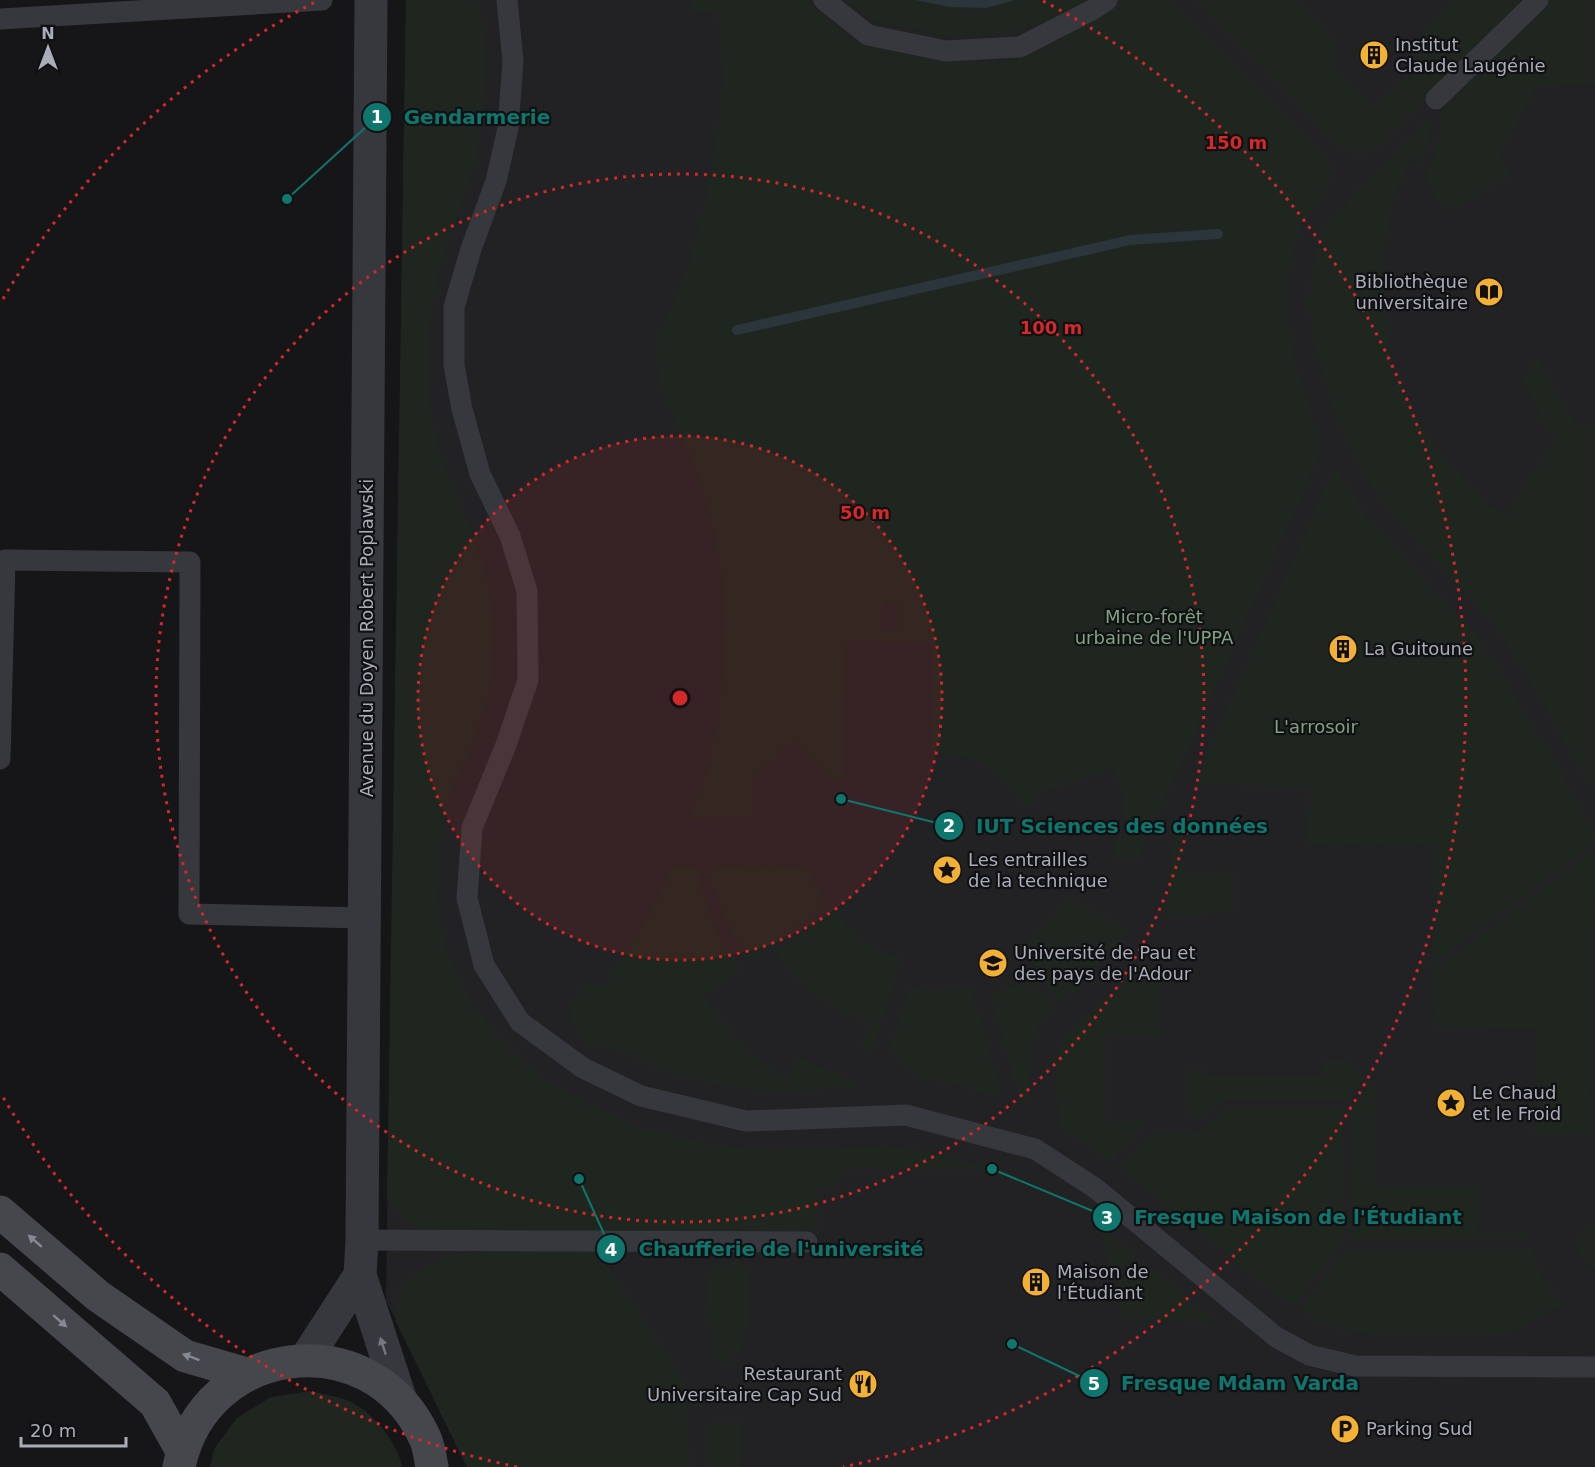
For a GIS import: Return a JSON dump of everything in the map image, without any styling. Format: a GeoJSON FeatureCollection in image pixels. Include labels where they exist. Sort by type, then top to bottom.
{"type":"FeatureCollection","features":[{"type":"Feature","properties":{"kind":"main road"},"geometry":{"type":"LineString","coordinates":[[0,1212],[98,1296],[185,1356],[247,1374]]}},
{"type":"Feature","properties":{"kind":"main road"},"geometry":{"type":"LineString","coordinates":[[0,1269],[155,1403],[180,1459]]}},
{"type":"Feature","properties":{"kind":"main road"},"geometry":{"type":"LineString","coordinates":[[180,1459],[196,1419],[219,1394],[247,1374],[275,1363],[305,1360],[340,1364],[373,1378],[401,1401],[425,1437],[432,1467]]}},
{"type":"Feature","properties":{"kind":"street","name":"Avenue du Doyen Robert Poplawski"},"geometry":{"type":"LineString","coordinates":[[371,0],[365,918],[360,1275],[401,1401]]}},
{"type":"Feature","properties":{"kind":"street","name":"Avenue du Doyen Robert Poplawski"},"geometry":{"type":"LineString","coordinates":[[305,1360],[360,1275]]}},
{"type":"Feature","properties":{"kind":"lane"},"geometry":{"type":"LineString","coordinates":[[0,19],[322,0]]}},
{"type":"Feature","properties":{"kind":"lane"},"geometry":{"type":"LineString","coordinates":[[507,0],[513,61],[508,128],[496,181],[453,307],[454,365],[462,409],[480,474],[510,536],[527,591],[528,680],[506,745],[472,828],[467,898],[484,965],[520,1022],[583,1068],[641,1096],[746,1121],[906,1115],[1035,1149],[1095,1188],[1276,1336],[1309,1355],[1355,1366],[1595,1367]]}},
{"type":"Feature","properties":{"kind":"lane"},"geometry":{"type":"LineString","coordinates":[[824,0],[868,35],[946,51],[1020,47],[1107,0]]}},
{"type":"Feature","properties":{"kind":"lane"},"geometry":{"type":"LineString","coordinates":[[1436,99],[1538,0]]}},
{"type":"Feature","properties":{"kind":"lane"},"geometry":{"type":"LineString","coordinates":[[0,759],[5,560],[190,562],[189,914],[365,918]]}},
{"type":"Feature","properties":{"kind":"lane"},"geometry":{"type":"LineString","coordinates":[[362,1240],[807,1242]]}},
{"type":"Feature","properties":{"kind":"shaded area","name":"Université de Pau et des pays de l'Adour"},"geometry":{"type":"Polygon","coordinates":[[[406,0],[1595,0],[1595,1467],[467,1467],[386,1300],[406,0]]]}},
{"type":"Feature","properties":{"kind":"shaded area"},"geometry":{"type":"Polygon","coordinates":[[[915,0],[1015,0],[986,8],[949,7],[915,0]]]}},
{"type":"Feature","properties":{"kind":"green space"},"geometry":{"type":"Polygon","coordinates":[[[406,0],[479,0],[483,28],[483,95],[478,146],[437,282],[430,321],[427,366],[436,436],[446,470],[479,551],[489,583],[493,618],[490,690],[471,752],[451,794],[440,850],[439,911],[446,948],[461,984],[493,1031],[518,1057],[547,1080],[577,1099],[644,1128],[679,1138],[750,1149],[784,1151],[900,1148],[952,1157],[992,1169],[840,1169],[840,1187],[817,1188],[817,1231],[427,1231],[403,1219],[387,1197],[406,0]]]}},
{"type":"Feature","properties":{"kind":"green space","name":"Micro-forêt urbaine de l'UPPA"},"geometry":{"type":"Polygon","coordinates":[[[691,0],[806,0],[856,43],[938,61],[1000,62],[1049,47],[1121,0],[1167,0],[1331,164],[1329,182],[1305,220],[1292,255],[1287,309],[1295,362],[1320,441],[1321,452],[1138,859],[1114,860],[1117,839],[1125,838],[1122,794],[1114,767],[1035,796],[1035,805],[1025,805],[999,775],[982,763],[963,756],[931,752],[932,642],[846,641],[843,782],[832,782],[793,742],[752,781],[752,817],[690,818],[708,767],[717,722],[722,676],[724,621],[721,575],[702,487],[660,383],[656,360],[657,340],[686,272],[698,231],[716,139],[723,78],[718,12],[692,13],[691,0]],[[889,601],[883,604],[881,630],[898,630],[896,604],[889,601]]]}},
{"type":"Feature","properties":{"kind":"green space"},"geometry":{"type":"Polygon","coordinates":[[[844,0],[1087,0],[1067,14],[1012,34],[947,37],[875,21],[844,0]]]}},
{"type":"Feature","properties":{"kind":"green space"},"geometry":{"type":"Polygon","coordinates":[[[1195,0],[1295,0],[1334,40],[1334,68],[1373,108],[1413,69],[1413,42],[1455,0],[1525,0],[1377,148],[1356,154],[1346,151],[1337,144],[1195,0]]]}},
{"type":"Feature","properties":{"kind":"green space"},"geometry":{"type":"Polygon","coordinates":[[[1548,0],[1595,0],[1595,84],[1538,86],[1500,153],[1511,176],[1446,212],[1424,176],[1438,145],[1441,128],[1440,111],[1548,0]]]}},
{"type":"Feature","properties":{"kind":"green space"},"geometry":{"type":"Polygon","coordinates":[[[1429,118],[1429,138],[1424,156],[1418,168],[1411,157],[1395,195],[1386,234],[1382,273],[1389,354],[1402,390],[1431,444],[1486,504],[1506,515],[1559,436],[1535,418],[1539,411],[1522,380],[1537,358],[1574,424],[1595,424],[1595,795],[1527,675],[1490,619],[1408,532],[1369,483],[1346,440],[1333,407],[1312,338],[1310,281],[1323,232],[1352,196],[1429,118]]]}},
{"type":"Feature","properties":{"kind":"green space","name":"L'arrosoir"},"geometry":{"type":"Polygon","coordinates":[[[1332,472],[1337,472],[1342,477],[1368,519],[1470,628],[1489,653],[1531,724],[1556,760],[1594,831],[1595,842],[1421,973],[1434,958],[1434,846],[1308,845],[1310,787],[1205,784],[1192,789],[1332,472]]]}},
{"type":"Feature","properties":{"kind":"green space"},"geometry":{"type":"Polygon","coordinates":[[[1183,822],[1184,873],[1234,872],[1234,912],[1165,916],[1175,830],[1183,822]]]}},
{"type":"Feature","properties":{"kind":"green space"},"geometry":{"type":"Polygon","coordinates":[[[1594,850],[1590,1135],[1534,1133],[1536,1029],[1434,1027],[1433,973],[1594,850]]]}},
{"type":"Feature","properties":{"kind":"green space"},"geometry":{"type":"Polygon","coordinates":[[[672,865],[699,867],[704,896],[711,915],[719,934],[741,970],[703,997],[731,1031],[762,1062],[786,1078],[799,1057],[862,1085],[778,1090],[714,1084],[663,1071],[611,1048],[595,1048],[578,1034],[572,1016],[575,998],[588,981],[603,989],[652,909],[672,865]]]}},
{"type":"Feature","properties":{"kind":"green space"},"geometry":{"type":"Polygon","coordinates":[[[708,865],[807,866],[827,905],[751,962],[723,916],[713,892],[708,865]]]}},
{"type":"Feature","properties":{"kind":"green space"},"geometry":{"type":"Polygon","coordinates":[[[1068,897],[1130,930],[1088,979],[1059,1003],[1022,945],[1048,923],[1068,897]]]}},
{"type":"Feature","properties":{"kind":"green space"},"geometry":{"type":"Polygon","coordinates":[[[833,910],[872,946],[901,958],[872,1053],[860,1047],[872,1023],[842,1011],[812,992],[796,978],[776,952],[833,910]]]}},
{"type":"Feature","properties":{"kind":"green space"},"geometry":{"type":"Polygon","coordinates":[[[1145,965],[1154,966],[1159,970],[1161,1036],[1105,1035],[1105,1121],[1146,1121],[1111,1162],[1060,1126],[1056,1079],[1058,1054],[1061,1043],[1070,1030],[1107,998],[1129,975],[1145,965]]]}},
{"type":"Feature","properties":{"kind":"green space"},"geometry":{"type":"Polygon","coordinates":[[[1033,980],[1051,1005],[1052,1010],[1037,1026],[1032,1043],[1029,1097],[1026,1103],[1021,1105],[990,994],[1033,980]]]}},
{"type":"Feature","properties":{"kind":"green space"},"geometry":{"type":"Polygon","coordinates":[[[911,987],[938,991],[966,988],[972,990],[1000,1095],[995,1096],[921,1079],[890,1050],[911,987]]]}},
{"type":"Feature","properties":{"kind":"green space"},"geometry":{"type":"Polygon","coordinates":[[[1325,1060],[1346,1060],[1367,1078],[1346,1100],[1227,1100],[1190,1121],[1190,1070],[1203,1070],[1203,1075],[1324,1076],[1325,1060]]]}},
{"type":"Feature","properties":{"kind":"green space"},"geometry":{"type":"Polygon","coordinates":[[[1372,1082],[1376,1086],[1375,1185],[1479,1187],[1478,1232],[1528,1232],[1529,1240],[1350,1240],[1353,1105],[1372,1082]]]}},
{"type":"Feature","properties":{"kind":"green space"},"geometry":{"type":"Polygon","coordinates":[[[1230,1107],[1342,1107],[1342,1243],[1295,1306],[1283,1299],[1121,1169],[1153,1133],[1198,1132],[1230,1107]]]}},
{"type":"Feature","properties":{"kind":"green space"},"geometry":{"type":"Polygon","coordinates":[[[1595,1223],[1595,1269],[1582,1259],[1577,1243],[1584,1229],[1595,1223]]]}},
{"type":"Feature","properties":{"kind":"green space"},"geometry":{"type":"Polygon","coordinates":[[[1098,1224],[1137,1256],[1112,1273],[1098,1224]]]}},
{"type":"Feature","properties":{"kind":"green space"},"geometry":{"type":"Polygon","coordinates":[[[596,1249],[686,1384],[690,1467],[467,1467],[395,1320],[399,1291],[408,1280],[442,1260],[461,1254],[596,1249]]]}},
{"type":"Feature","properties":{"kind":"green space"},"geometry":{"type":"Polygon","coordinates":[[[1351,1249],[1533,1249],[1543,1278],[1550,1289],[1562,1300],[1561,1306],[1500,1335],[1371,1335],[1345,1331],[1316,1321],[1301,1309],[1343,1253],[1351,1249]]]}},
{"type":"Feature","properties":{"kind":"green space"},"geometry":{"type":"Polygon","coordinates":[[[739,1258],[748,1271],[748,1326],[743,1335],[740,1352],[729,1351],[729,1368],[713,1353],[707,1282],[714,1268],[739,1258]]]}},
{"type":"Feature","properties":{"kind":"green space"},"geometry":{"type":"Polygon","coordinates":[[[1144,1261],[1216,1322],[1121,1319],[1117,1281],[1144,1261]]]}},
{"type":"Feature","properties":{"kind":"green space"},"geometry":{"type":"Polygon","coordinates":[[[310,1391],[347,1400],[365,1411],[389,1437],[402,1467],[210,1467],[214,1449],[237,1418],[271,1397],[310,1391]]]}},
{"type":"Feature","properties":{"kind":"green space"},"geometry":{"type":"Polygon","coordinates":[[[714,1423],[741,1423],[739,1467],[710,1467],[709,1426],[714,1423]]]}},
{"type":"Feature","properties":{"kind":"waterway"},"geometry":{"type":"LineString","coordinates":[[737,330],[1130,240],[1218,234]]}},
{"type":"Feature","properties":{"kind":"place","name":"Institut Claude Laugénie"},"geometry":{"type":"Point","coordinates":[1374,55]}},
{"type":"Feature","properties":{"kind":"place","name":"Gendarmerie"},"geometry":{"type":"Point","coordinates":[287,199]}},
{"type":"Feature","properties":{"kind":"place","name":"Bibliothèque universitaire"},"geometry":{"type":"Point","coordinates":[1489,292]}},
{"type":"Feature","properties":{"kind":"place","name":"La Guitoune"},"geometry":{"type":"Point","coordinates":[1343,649]}},
{"type":"Feature","properties":{"kind":"place","name":"IUT Sciences des données"},"geometry":{"type":"Point","coordinates":[841,799]}},
{"type":"Feature","properties":{"kind":"place","name":"Les entrailles de la technique"},"geometry":{"type":"Point","coordinates":[947,870]}},
{"type":"Feature","properties":{"kind":"place","name":"Université de Pau et des pays de l'Adour"},"geometry":{"type":"Point","coordinates":[993,963]}},
{"type":"Feature","properties":{"kind":"place","name":"Le Chaud et le Froid"},"geometry":{"type":"Point","coordinates":[1451,1103]}},
{"type":"Feature","properties":{"kind":"place","name":"Fresque Maison de l'Étudiant"},"geometry":{"type":"Point","coordinates":[992,1169]}},
{"type":"Feature","properties":{"kind":"place","name":"Chaufferie de l'université"},"geometry":{"type":"Point","coordinates":[579,1179]}},
{"type":"Feature","properties":{"kind":"place","name":"Maison de l'Étudiant"},"geometry":{"type":"Point","coordinates":[1036,1282]}},
{"type":"Feature","properties":{"kind":"place","name":"Fresque Mdam Varda"},"geometry":{"type":"Point","coordinates":[1012,1344]}},
{"type":"Feature","properties":{"kind":"place","name":"Restaurant Universitaire Cap Sud"},"geometry":{"type":"Point","coordinates":[863,1384]}},
{"type":"Feature","properties":{"kind":"place","name":"Parking Sud"},"geometry":{"type":"Point","coordinates":[1345,1429]}}]}
